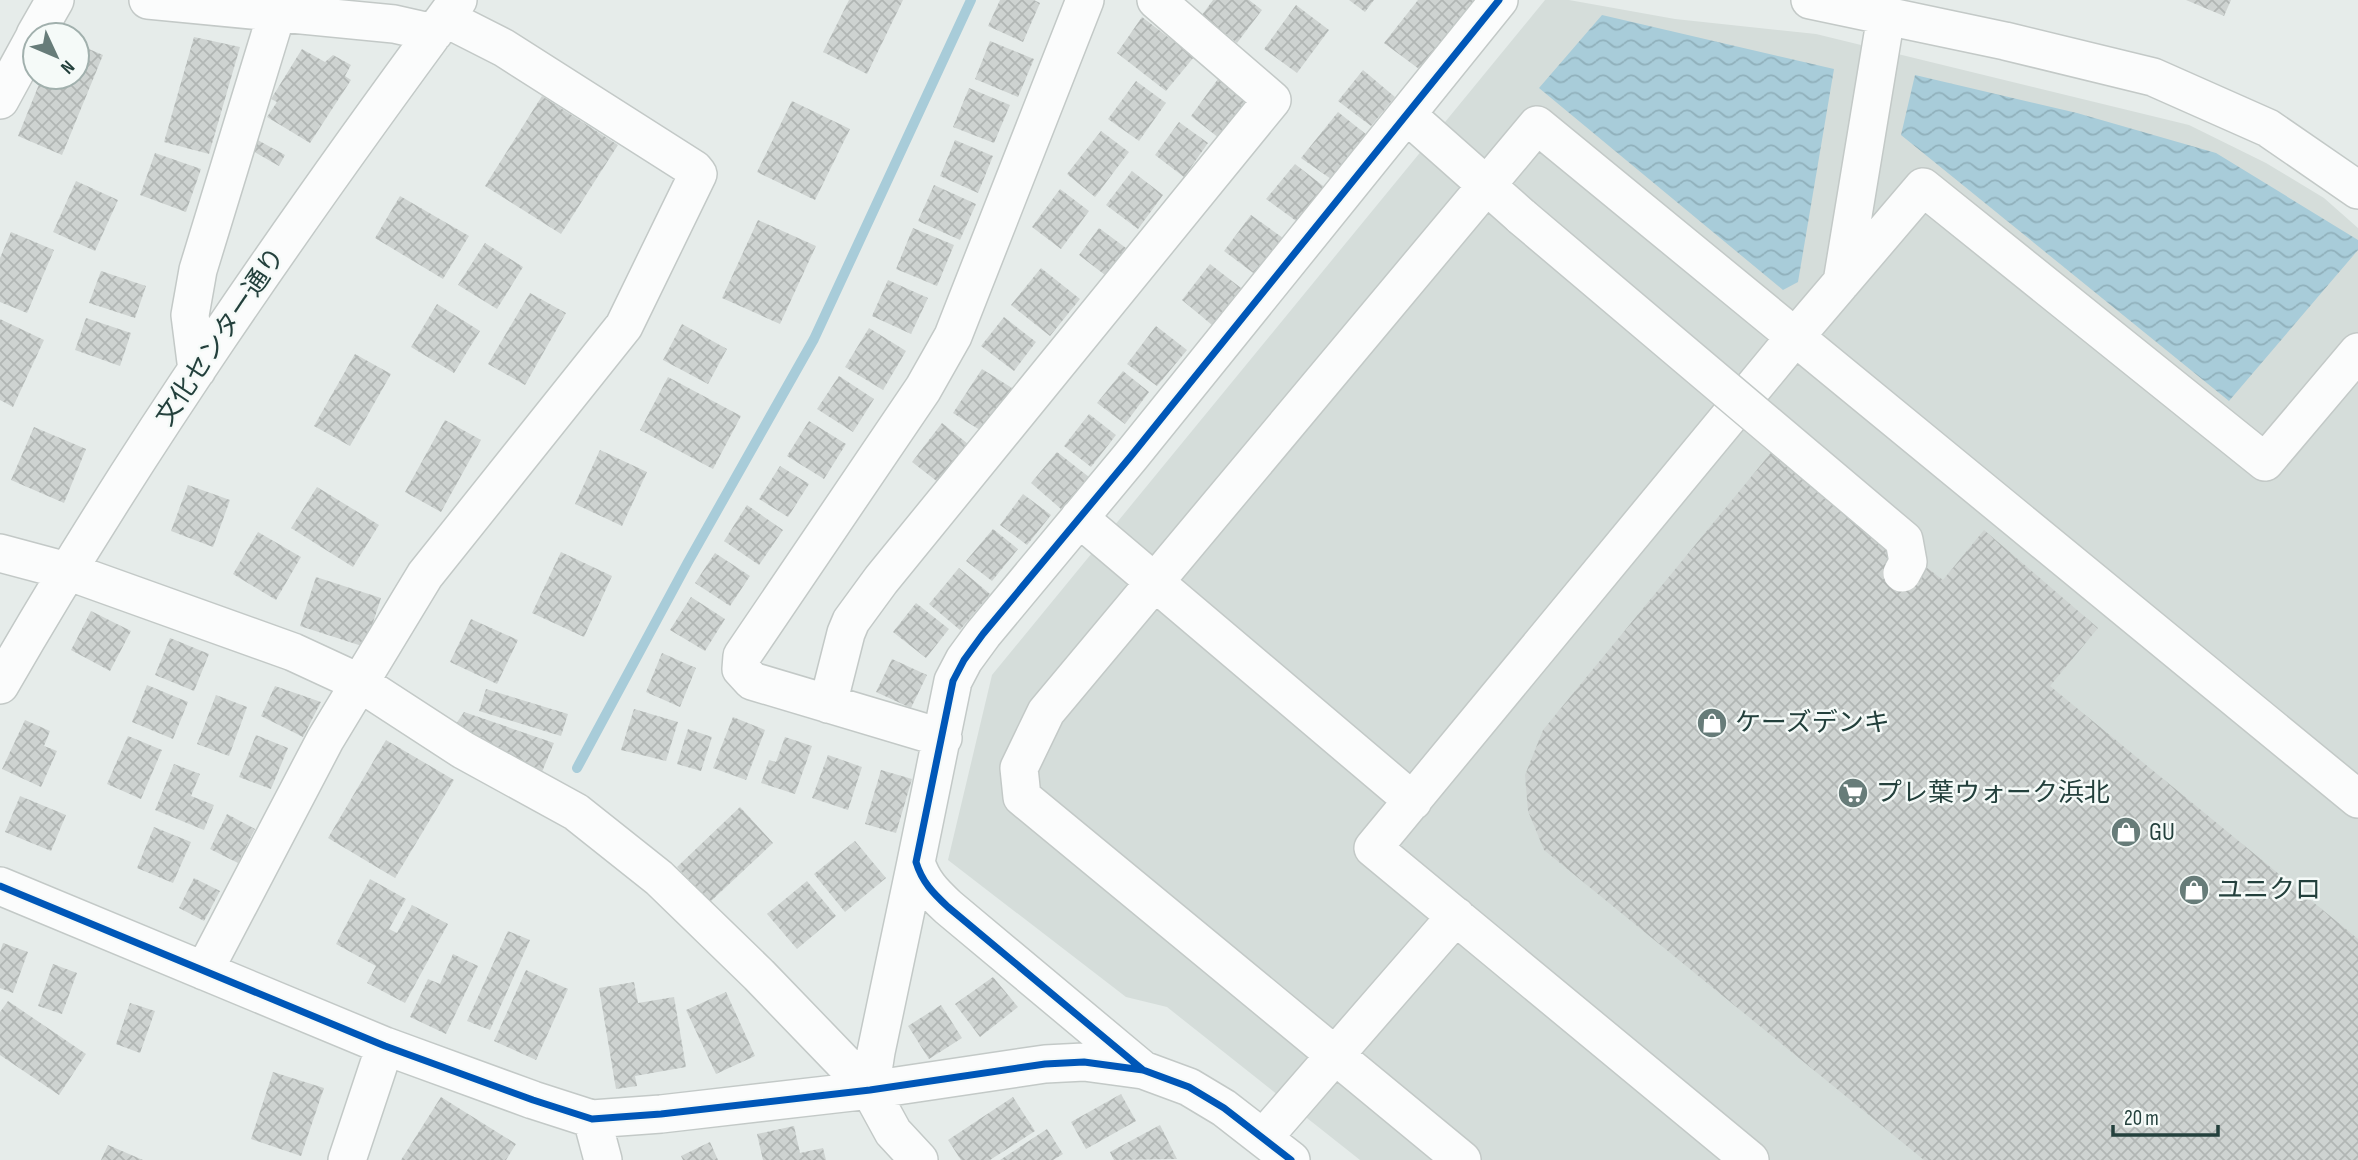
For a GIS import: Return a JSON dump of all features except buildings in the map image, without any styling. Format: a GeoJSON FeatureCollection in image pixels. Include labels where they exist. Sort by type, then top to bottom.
{"type":"FeatureCollection","features":[{"type":"Feature","properties":{"kind":"street"},"geometry":{"type":"LineString","coordinates":[[43,21],[55,0]]}},
{"type":"Feature","properties":{"kind":"street"},"geometry":{"type":"LineString","coordinates":[[148,0],[394,24],[446,17],[504,48],[698,174],[624,326],[425,575],[348,699],[204,971]]}},
{"type":"Feature","properties":{"kind":"street"},"geometry":{"type":"LineString","coordinates":[[943,738],[752,681],[741,669],[741,656],[923,389],[949,344],[1085,0]]}},
{"type":"Feature","properties":{"kind":"street"},"geometry":{"type":"LineString","coordinates":[[828,704],[846,633],[881,580],[1272,100],[1156,0]]}},
{"type":"Feature","properties":{"kind":"street"},"geometry":{"type":"LineString","coordinates":[[870,1090],[953,681],[964,660],[1499,0]]}},
{"type":"Feature","properties":{"kind":"street"},"geometry":{"type":"LineString","coordinates":[[1810,0],[1908,13],[2005,41],[2153,77],[2268,128],[2358,190]]}},
{"type":"Feature","properties":{"kind":"street"},"geometry":{"type":"LineString","coordinates":[[197,370],[190,315],[198,270],[277,12]]}},
{"type":"Feature","properties":{"kind":"street"},"geometry":{"type":"LineString","coordinates":[[1842,283],[1908,13]]}},
{"type":"Feature","properties":{"kind":"street","name":"文化センター通り"},"geometry":{"type":"LineString","coordinates":[[0,685],[67,571],[197,370],[337,165],[446,17]]}},
{"type":"Feature","properties":{"kind":"street"},"geometry":{"type":"LineString","coordinates":[[0,100],[21,61]]}},
{"type":"Feature","properties":{"kind":"street"},"geometry":{"type":"LineString","coordinates":[[1407,115],[1522,217],[1904,540],[1908,562],[1902,573]]}},
{"type":"Feature","properties":{"kind":"street"},"geometry":{"type":"LineString","coordinates":[[1462,1160],[1022,797],[1019,768],[1046,712],[1537,125],[2358,799]]}},
{"type":"Feature","properties":{"kind":"street"},"geometry":{"type":"LineString","coordinates":[[1750,1160],[1373,848],[1923,187],[2265,462],[2358,352]]}},
{"type":"Feature","properties":{"kind":"street"},"geometry":{"type":"LineString","coordinates":[[1079,518],[1413,801]]}},
{"type":"Feature","properties":{"kind":"street"},"geometry":{"type":"LineString","coordinates":[[0,553],[67,571],[293,652],[360,683],[463,750],[576,812],[648,870],[759,975],[870,1090],[893,1132],[919,1160]]}},
{"type":"Feature","properties":{"kind":"street"},"geometry":{"type":"LineString","coordinates":[[916,862],[926,886],[948,907],[1143,1070]]}},
{"type":"Feature","properties":{"kind":"street"},"geometry":{"type":"LineString","coordinates":[[0,886],[385,1046],[592,1119],[661,1114],[870,1090],[1045,1064],[1084,1062],[1143,1070],[1189,1087],[1224,1108],[1277,1149],[1335,1054],[1455,916]]}},
{"type":"Feature","properties":{"kind":"street"},"geometry":{"type":"LineString","coordinates":[[347,1160],[385,1046]]}},
{"type":"Feature","properties":{"kind":"street"},"geometry":{"type":"LineString","coordinates":[[592,1119],[603,1160]]}},
{"type":"Feature","properties":{"kind":"shaded area"},"geometry":{"type":"Polygon","coordinates":[[[1545,0],[1569,0],[1675,19],[1816,34],[2189,125],[2266,163],[2324,198],[2358,228],[2358,1160],[1360,1160],[1167,1007],[1126,997],[948,860],[992,675],[1545,0]]]}},
{"type":"Feature","properties":{"kind":"water"},"geometry":{"type":"Polygon","coordinates":[[[1602,15],[1834,69],[1798,282],[1783,290],[1539,88],[1602,15]]]}},
{"type":"Feature","properties":{"kind":"water"},"geometry":{"type":"Polygon","coordinates":[[[1915,75],[2077,113],[2216,153],[2358,240],[2358,250],[2229,401],[1901,135],[1915,75]]]}},
{"type":"Feature","properties":{"kind":"waterway"},"geometry":{"type":"LineString","coordinates":[[577,768],[688,562],[814,339],[971,0]]}},
{"type":"Feature","properties":{"kind":"cycle path"},"geometry":{"type":"LineString","coordinates":[[1143,1070],[948,907],[921,876],[916,862],[953,681],[983,634],[1131,456],[1499,0]]}},
{"type":"Feature","properties":{"kind":"cycle path"},"geometry":{"type":"LineString","coordinates":[[0,886],[385,1046],[592,1119],[661,1114],[870,1090],[1045,1064],[1084,1062],[1143,1070],[1189,1087],[1224,1108],[1291,1160]]}},
{"type":"Feature","properties":{"kind":"place","name":"ケーズデンキ"},"geometry":{"type":"Point","coordinates":[1712,723]}},
{"type":"Feature","properties":{"kind":"place","name":"プレ葉ウォーク浜北"},"geometry":{"type":"Point","coordinates":[1853,793]}},
{"type":"Feature","properties":{"kind":"place","name":"GU"},"geometry":{"type":"Point","coordinates":[2126,832]}},
{"type":"Feature","properties":{"kind":"place","name":"ユニクロ"},"geometry":{"type":"Point","coordinates":[2194,890]}}]}
